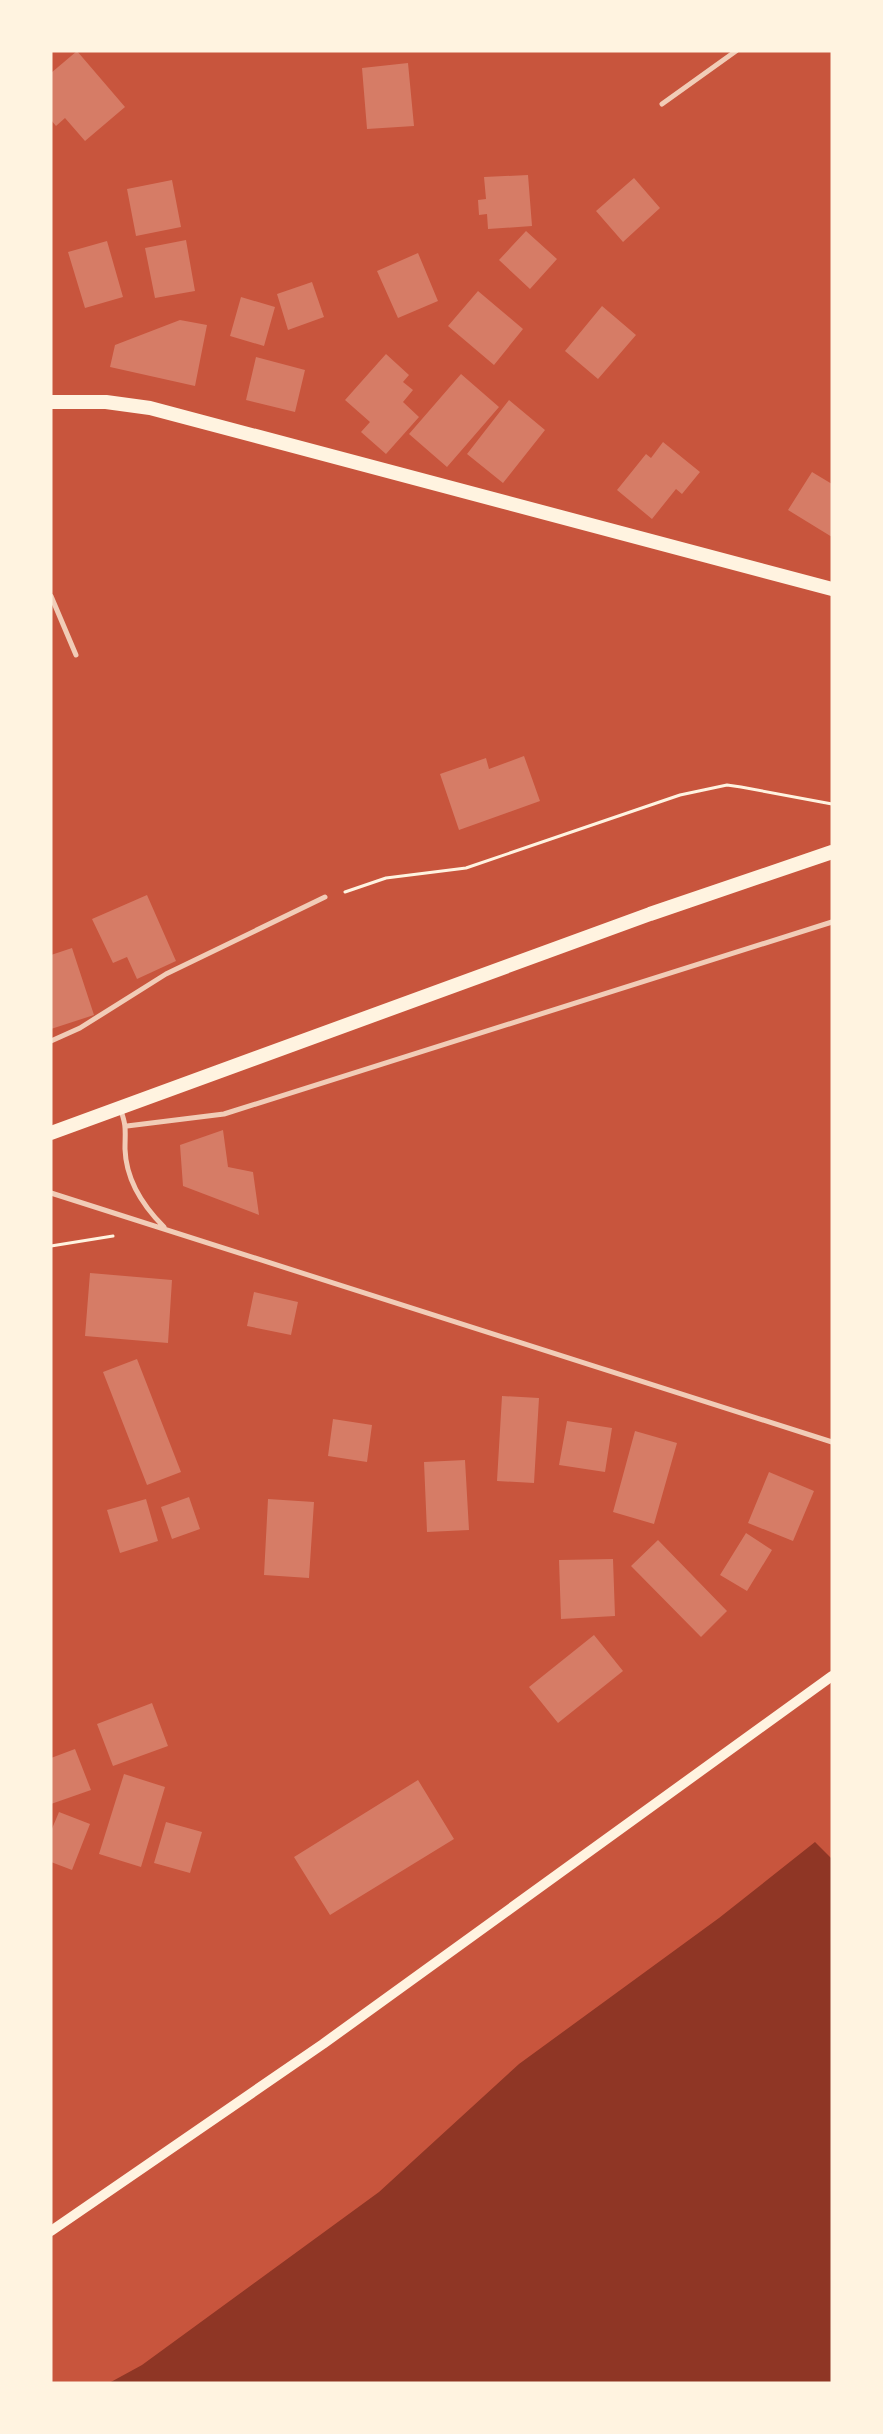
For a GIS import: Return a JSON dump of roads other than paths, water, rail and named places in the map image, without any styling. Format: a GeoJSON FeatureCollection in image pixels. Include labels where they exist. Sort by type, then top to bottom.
{"type":"FeatureCollection","features":[{"type":"Feature","properties":{"kind":"highway"},"geometry":{"type":"LineString","coordinates":[[51,402],[106,402],[150,408],[832,588]]}},
{"type":"Feature","properties":{"kind":"highway"},"geometry":{"type":"LineString","coordinates":[[51,1133],[650,914],[832,852]]}},
{"type":"Feature","properties":{"kind":"main road"},"geometry":{"type":"LineString","coordinates":[[51,2231],[323,2044],[832,1676]]}},
{"type":"Feature","properties":{"kind":"street"},"geometry":{"type":"LineString","coordinates":[[662,104],[736,51]]}},
{"type":"Feature","properties":{"kind":"street"},"geometry":{"type":"LineString","coordinates":[[51,596],[76,655]]}},
{"type":"Feature","properties":{"kind":"street"},"geometry":{"type":"LineString","coordinates":[[51,1041],[80,1028],[166,974],[325,898]]}},
{"type":"Feature","properties":{"kind":"street"},"geometry":{"type":"LineString","coordinates":[[127,1126],[224,1114],[832,922]]}},
{"type":"Feature","properties":{"kind":"street"},"geometry":{"type":"LineString","coordinates":[[120,1107],[127,1126],[125,1150],[130,1174],[138,1194],[150,1212],[165,1228]]}},
{"type":"Feature","properties":{"kind":"street"},"geometry":{"type":"LineString","coordinates":[[51,1193],[832,1442]]}}]}
